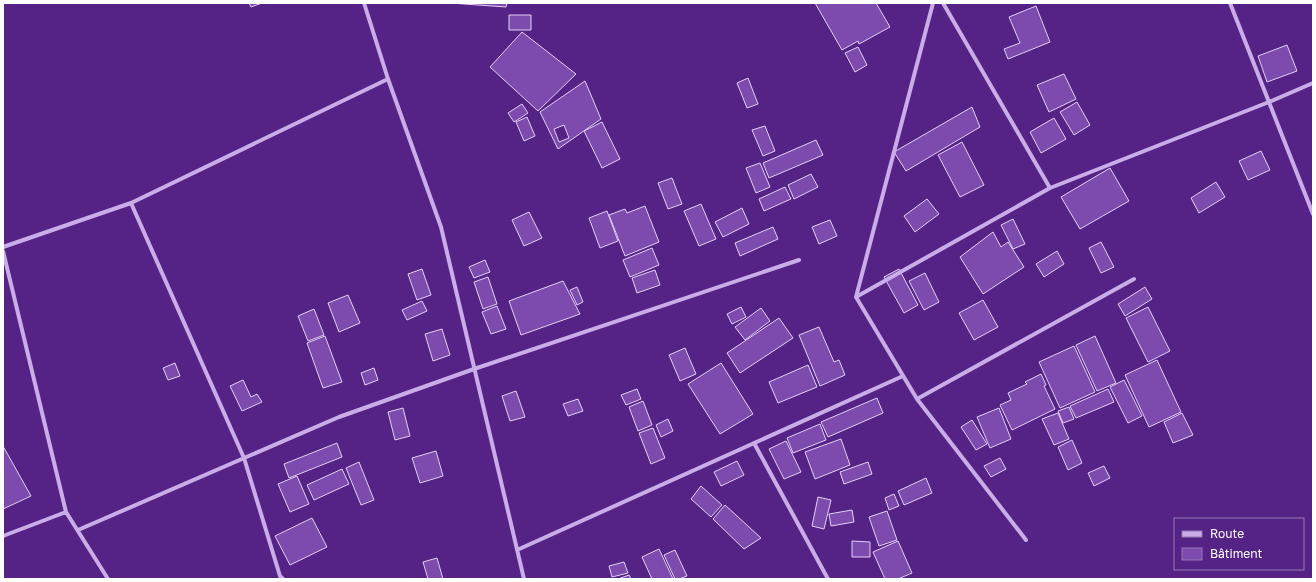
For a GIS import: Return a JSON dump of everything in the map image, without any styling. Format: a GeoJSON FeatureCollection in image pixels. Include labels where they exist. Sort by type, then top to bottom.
{"type":"FeatureCollection","features":[{"type":"Feature","properties":{"kind":"street"},"geometry":{"type":"LineString","coordinates":[[364,3],[388,79],[441,227],[524,579]]}},
{"type":"Feature","properties":{"kind":"street"},"geometry":{"type":"LineString","coordinates":[[933,3],[856,297],[916,399],[1026,540]]}},
{"type":"Feature","properties":{"kind":"street"},"geometry":{"type":"LineString","coordinates":[[943,3],[1050,188]]}},
{"type":"Feature","properties":{"kind":"street"},"geometry":{"type":"LineString","coordinates":[[1230,3],[1313,214]]}},
{"type":"Feature","properties":{"kind":"street"},"geometry":{"type":"LineString","coordinates":[[3,247],[131,203],[388,79]]}},
{"type":"Feature","properties":{"kind":"street"},"geometry":{"type":"LineString","coordinates":[[856,297],[1050,188],[1269,102],[1313,83]]}},
{"type":"Feature","properties":{"kind":"street"},"geometry":{"type":"LineString","coordinates":[[131,203],[244,458],[280,576],[283,579]]}},
{"type":"Feature","properties":{"kind":"street"},"geometry":{"type":"LineString","coordinates":[[3,251],[66,512],[108,579]]}},
{"type":"Feature","properties":{"kind":"street"},"geometry":{"type":"LineString","coordinates":[[78,530],[339,417],[474,369],[799,260]]}},
{"type":"Feature","properties":{"kind":"street"},"geometry":{"type":"LineString","coordinates":[[916,399],[1134,279]]}},
{"type":"Feature","properties":{"kind":"street"},"geometry":{"type":"LineString","coordinates":[[517,550],[903,376]]}},
{"type":"Feature","properties":{"kind":"street"},"geometry":{"type":"LineString","coordinates":[[754,443],[828,579]]}},
{"type":"Feature","properties":{"kind":"street"},"geometry":{"type":"LineString","coordinates":[[3,536],[66,512]]}},
{"type":"Feature","properties":{"kind":"building"},"geometry":{"type":"Polygon","coordinates":[[[249,3],[262,3],[251,7],[249,3]]]}},
{"type":"Feature","properties":{"kind":"building"},"geometry":{"type":"Polygon","coordinates":[[[450,3],[507,3],[506,7],[450,3]]]}},
{"type":"Feature","properties":{"kind":"building"},"geometry":{"type":"Polygon","coordinates":[[[815,3],[876,3],[890,27],[859,44],[858,41],[842,50],[815,3]]]}},
{"type":"Feature","properties":{"kind":"building"},"geometry":{"type":"Polygon","coordinates":[[[1036,6],[1050,42],[1008,59],[1004,49],[1020,43],[1009,17],[1036,6]]]}},
{"type":"Feature","properties":{"kind":"building"},"geometry":{"type":"Polygon","coordinates":[[[509,15],[531,15],[531,30],[509,30],[509,15]]]}},
{"type":"Feature","properties":{"kind":"building"},"geometry":{"type":"Polygon","coordinates":[[[522,32],[576,74],[538,111],[490,67],[522,32]]]}},
{"type":"Feature","properties":{"kind":"building"},"geometry":{"type":"Polygon","coordinates":[[[1287,45],[1297,71],[1267,82],[1258,56],[1287,45]]]}},
{"type":"Feature","properties":{"kind":"building"},"geometry":{"type":"Polygon","coordinates":[[[858,47],[867,65],[855,72],[845,53],[858,47]]]}},
{"type":"Feature","properties":{"kind":"building"},"geometry":{"type":"Polygon","coordinates":[[[1064,74],[1076,99],[1049,112],[1037,85],[1064,74]]]}},
{"type":"Feature","properties":{"kind":"building"},"geometry":{"type":"Polygon","coordinates":[[[748,78],[758,104],[747,108],[737,83],[748,78]]]}},
{"type":"Feature","properties":{"kind":"building"},"geometry":{"type":"Polygon","coordinates":[[[585,81],[601,119],[558,149],[540,112],[585,81]],[[564,125],[554,129],[559,142],[569,138],[564,125]]]}},
{"type":"Feature","properties":{"kind":"building"},"geometry":{"type":"Polygon","coordinates":[[[1077,102],[1090,125],[1074,135],[1060,112],[1077,102]]]}},
{"type":"Feature","properties":{"kind":"building"},"geometry":{"type":"Polygon","coordinates":[[[522,104],[528,113],[514,122],[508,113],[522,104]]]}},
{"type":"Feature","properties":{"kind":"building"},"geometry":{"type":"Polygon","coordinates":[[[972,107],[980,127],[906,171],[894,152],[972,107]]]}},
{"type":"Feature","properties":{"kind":"building"},"geometry":{"type":"Polygon","coordinates":[[[527,117],[535,136],[524,141],[516,122],[527,117]]]}},
{"type":"Feature","properties":{"kind":"building"},"geometry":{"type":"Polygon","coordinates":[[[1054,118],[1066,139],[1041,153],[1030,132],[1054,118]]]}},
{"type":"Feature","properties":{"kind":"building"},"geometry":{"type":"Polygon","coordinates":[[[602,122],[620,159],[602,168],[584,131],[602,122]]]}},
{"type":"Feature","properties":{"kind":"building"},"geometry":{"type":"Polygon","coordinates":[[[765,126],[775,151],[763,156],[752,130],[765,126]]]}},
{"type":"Feature","properties":{"kind":"building"},"geometry":{"type":"Polygon","coordinates":[[[816,140],[823,155],[769,178],[763,163],[816,140]]]}},
{"type":"Feature","properties":{"kind":"building"},"geometry":{"type":"Polygon","coordinates":[[[962,142],[984,185],[960,197],[938,155],[962,142]]]}},
{"type":"Feature","properties":{"kind":"building"},"geometry":{"type":"Polygon","coordinates":[[[1261,151],[1270,170],[1248,180],[1239,161],[1261,151]]]}},
{"type":"Feature","properties":{"kind":"building"},"geometry":{"type":"Polygon","coordinates":[[[760,163],[770,187],[756,193],[746,168],[760,163]]]}},
{"type":"Feature","properties":{"kind":"building"},"geometry":{"type":"Polygon","coordinates":[[[1110,168],[1129,201],[1080,229],[1061,197],[1110,168]]]}},
{"type":"Feature","properties":{"kind":"building"},"geometry":{"type":"Polygon","coordinates":[[[811,174],[818,187],[794,199],[788,185],[811,174]]]}},
{"type":"Feature","properties":{"kind":"building"},"geometry":{"type":"Polygon","coordinates":[[[672,178],[682,204],[668,209],[658,183],[672,178]]]}},
{"type":"Feature","properties":{"kind":"building"},"geometry":{"type":"Polygon","coordinates":[[[1216,182],[1225,197],[1199,213],[1191,198],[1216,182]]]}},
{"type":"Feature","properties":{"kind":"building"},"geometry":{"type":"Polygon","coordinates":[[[785,187],[791,199],[764,211],[759,199],[785,187]]]}},
{"type":"Feature","properties":{"kind":"building"},"geometry":{"type":"Polygon","coordinates":[[[927,199],[939,214],[915,232],[904,216],[927,199]]]}},
{"type":"Feature","properties":{"kind":"building"},"geometry":{"type":"Polygon","coordinates":[[[701,204],[716,239],[699,246],[684,211],[701,204]]]}},
{"type":"Feature","properties":{"kind":"building"},"geometry":{"type":"Polygon","coordinates":[[[645,206],[659,242],[625,256],[609,215],[625,209],[627,213],[645,206]]]}},
{"type":"Feature","properties":{"kind":"building"},"geometry":{"type":"Polygon","coordinates":[[[742,208],[749,224],[723,237],[715,222],[742,208]]]}},
{"type":"Feature","properties":{"kind":"building"},"geometry":{"type":"Polygon","coordinates":[[[607,211],[618,241],[600,248],[589,218],[607,211]]]}},
{"type":"Feature","properties":{"kind":"building"},"geometry":{"type":"Polygon","coordinates":[[[529,212],[542,238],[524,246],[512,220],[529,212]]]}},
{"type":"Feature","properties":{"kind":"building"},"geometry":{"type":"Polygon","coordinates":[[[1013,219],[1025,244],[1013,249],[1001,225],[1013,219]]]}},
{"type":"Feature","properties":{"kind":"building"},"geometry":{"type":"Polygon","coordinates":[[[830,220],[837,236],[819,244],[812,227],[830,220]]]}},
{"type":"Feature","properties":{"kind":"building"},"geometry":{"type":"Polygon","coordinates":[[[773,227],[778,239],[740,256],[735,243],[773,227]]]}},
{"type":"Feature","properties":{"kind":"building"},"geometry":{"type":"Polygon","coordinates":[[[993,232],[1001,247],[1008,242],[1024,267],[983,294],[960,257],[993,232]]]}},
{"type":"Feature","properties":{"kind":"building"},"geometry":{"type":"Polygon","coordinates":[[[1101,242],[1114,267],[1101,273],[1089,248],[1101,242]]]}},
{"type":"Feature","properties":{"kind":"building"},"geometry":{"type":"Polygon","coordinates":[[[652,248],[659,265],[630,277],[623,260],[652,248]]]}},
{"type":"Feature","properties":{"kind":"building"},"geometry":{"type":"Polygon","coordinates":[[[1057,251],[1064,264],[1044,277],[1036,264],[1057,251]]]}},
{"type":"Feature","properties":{"kind":"building"},"geometry":{"type":"Polygon","coordinates":[[[485,260],[490,272],[474,278],[469,267],[485,260]]]}},
{"type":"Feature","properties":{"kind":"building"},"geometry":{"type":"Polygon","coordinates":[[[422,269],[431,295],[417,300],[408,274],[422,269]]]}},
{"type":"Feature","properties":{"kind":"building"},"geometry":{"type":"Polygon","coordinates":[[[899,269],[918,305],[904,313],[884,277],[899,269]]]}},
{"type":"Feature","properties":{"kind":"building"},"geometry":{"type":"Polygon","coordinates":[[[655,270],[660,285],[637,293],[632,278],[655,270]]]}},
{"type":"Feature","properties":{"kind":"building"},"geometry":{"type":"Polygon","coordinates":[[[925,273],[939,302],[924,310],[909,281],[925,273]]]}},
{"type":"Feature","properties":{"kind":"building"},"geometry":{"type":"Polygon","coordinates":[[[488,277],[497,304],[483,309],[474,282],[488,277]]]}},
{"type":"Feature","properties":{"kind":"building"},"geometry":{"type":"Polygon","coordinates":[[[563,281],[580,314],[521,335],[509,301],[563,281]]]}},
{"type":"Feature","properties":{"kind":"building"},"geometry":{"type":"Polygon","coordinates":[[[577,287],[583,302],[577,305],[570,290],[577,287]]]}},
{"type":"Feature","properties":{"kind":"building"},"geometry":{"type":"Polygon","coordinates":[[[1145,287],[1152,299],[1125,316],[1118,304],[1145,287]]]}},
{"type":"Feature","properties":{"kind":"building"},"geometry":{"type":"Polygon","coordinates":[[[348,295],[360,323],[339,332],[328,303],[348,295]]]}},
{"type":"Feature","properties":{"kind":"building"},"geometry":{"type":"Polygon","coordinates":[[[983,300],[998,327],[974,340],[959,313],[983,300]]]}},
{"type":"Feature","properties":{"kind":"building"},"geometry":{"type":"Polygon","coordinates":[[[422,301],[427,311],[407,320],[402,310],[422,301]]]}},
{"type":"Feature","properties":{"kind":"building"},"geometry":{"type":"Polygon","coordinates":[[[497,306],[506,329],[491,334],[482,312],[497,306]]]}},
{"type":"Feature","properties":{"kind":"building"},"geometry":{"type":"Polygon","coordinates":[[[741,307],[746,317],[732,324],[727,314],[741,307]]]}},
{"type":"Feature","properties":{"kind":"building"},"geometry":{"type":"Polygon","coordinates":[[[1148,307],[1170,351],[1148,362],[1126,318],[1148,307]]]}},
{"type":"Feature","properties":{"kind":"building"},"geometry":{"type":"Polygon","coordinates":[[[761,308],[770,321],[745,340],[735,327],[761,308]]]}},
{"type":"Feature","properties":{"kind":"building"},"geometry":{"type":"Polygon","coordinates":[[[314,309],[324,335],[308,341],[298,316],[314,309]]]}},
{"type":"Feature","properties":{"kind":"building"},"geometry":{"type":"Polygon","coordinates":[[[779,318],[793,338],[740,373],[727,353],[779,318]]]}},
{"type":"Feature","properties":{"kind":"building"},"geometry":{"type":"Polygon","coordinates":[[[819,327],[834,362],[839,360],[845,375],[820,386],[799,335],[819,327]]]}},
{"type":"Feature","properties":{"kind":"building"},"geometry":{"type":"Polygon","coordinates":[[[442,329],[450,355],[433,361],[425,334],[442,329]]]}},
{"type":"Feature","properties":{"kind":"building"},"geometry":{"type":"Polygon","coordinates":[[[325,336],[342,382],[323,388],[307,343],[325,336]]]}},
{"type":"Feature","properties":{"kind":"building"},"geometry":{"type":"Polygon","coordinates":[[[1095,336],[1116,383],[1097,391],[1076,345],[1095,336]]]}},
{"type":"Feature","properties":{"kind":"building"},"geometry":{"type":"Polygon","coordinates":[[[1074,346],[1095,392],[1060,408],[1039,362],[1074,346]]]}},
{"type":"Feature","properties":{"kind":"building"},"geometry":{"type":"Polygon","coordinates":[[[685,348],[696,374],[680,381],[669,355],[685,348]]]}},
{"type":"Feature","properties":{"kind":"building"},"geometry":{"type":"Polygon","coordinates":[[[1157,360],[1181,412],[1149,427],[1125,375],[1157,360]]]}},
{"type":"Feature","properties":{"kind":"building"},"geometry":{"type":"Polygon","coordinates":[[[175,363],[180,376],[168,380],[163,368],[175,363]]]}},
{"type":"Feature","properties":{"kind":"building"},"geometry":{"type":"Polygon","coordinates":[[[721,363],[753,414],[720,434],[688,384],[721,363]]]}},
{"type":"Feature","properties":{"kind":"building"},"geometry":{"type":"Polygon","coordinates":[[[808,365],[817,387],[778,403],[769,382],[808,365]]]}},
{"type":"Feature","properties":{"kind":"building"},"geometry":{"type":"Polygon","coordinates":[[[374,368],[378,380],[365,385],[361,373],[374,368]]]}},
{"type":"Feature","properties":{"kind":"building"},"geometry":{"type":"Polygon","coordinates":[[[1041,374],[1046,385],[1044,386],[1055,409],[1012,430],[1000,405],[1011,400],[1008,393],[1027,384],[1025,382],[1041,374]]]}},
{"type":"Feature","properties":{"kind":"building"},"geometry":{"type":"Polygon","coordinates":[[[243,380],[251,397],[257,394],[262,402],[242,411],[230,386],[243,380]]]}},
{"type":"Feature","properties":{"kind":"building"},"geometry":{"type":"Polygon","coordinates":[[[1124,380],[1142,416],[1128,423],[1110,387],[1124,380]]]}},
{"type":"Feature","properties":{"kind":"building"},"geometry":{"type":"Polygon","coordinates":[[[637,389],[641,399],[626,405],[621,395],[637,389]]]}},
{"type":"Feature","properties":{"kind":"building"},"geometry":{"type":"Polygon","coordinates":[[[1108,389],[1114,402],[1076,418],[1070,406],[1108,389]]]}},
{"type":"Feature","properties":{"kind":"building"},"geometry":{"type":"Polygon","coordinates":[[[516,391],[525,417],[510,421],[502,396],[516,391]]]}},
{"type":"Feature","properties":{"kind":"building"},"geometry":{"type":"Polygon","coordinates":[[[877,398],[883,413],[828,437],[821,422],[877,398]]]}},
{"type":"Feature","properties":{"kind":"building"},"geometry":{"type":"Polygon","coordinates":[[[578,399],[583,411],[568,416],[563,404],[578,399]]]}},
{"type":"Feature","properties":{"kind":"building"},"geometry":{"type":"Polygon","coordinates":[[[643,401],[652,425],[638,431],[629,407],[643,401]]]}},
{"type":"Feature","properties":{"kind":"building"},"geometry":{"type":"Polygon","coordinates":[[[1069,407],[1074,419],[1063,423],[1058,411],[1069,407]]]}},
{"type":"Feature","properties":{"kind":"building"},"geometry":{"type":"Polygon","coordinates":[[[403,408],[410,436],[395,440],[388,412],[403,408]]]}},
{"type":"Feature","properties":{"kind":"building"},"geometry":{"type":"Polygon","coordinates":[[[999,408],[1011,439],[990,448],[977,417],[999,408]]]}},
{"type":"Feature","properties":{"kind":"building"},"geometry":{"type":"Polygon","coordinates":[[[1058,413],[1069,439],[1054,445],[1042,419],[1058,413]]]}},
{"type":"Feature","properties":{"kind":"building"},"geometry":{"type":"Polygon","coordinates":[[[1182,413],[1193,435],[1173,443],[1164,422],[1182,413]]]}},
{"type":"Feature","properties":{"kind":"building"},"geometry":{"type":"Polygon","coordinates":[[[668,419],[673,431],[661,437],[656,425],[668,419]]]}},
{"type":"Feature","properties":{"kind":"building"},"geometry":{"type":"Polygon","coordinates":[[[972,420],[987,444],[976,450],[961,427],[972,420]]]}},
{"type":"Feature","properties":{"kind":"building"},"geometry":{"type":"Polygon","coordinates":[[[820,424],[826,440],[793,453],[787,438],[820,424]]]}},
{"type":"Feature","properties":{"kind":"building"},"geometry":{"type":"Polygon","coordinates":[[[653,428],[665,458],[651,464],[639,433],[653,428]]]}},
{"type":"Feature","properties":{"kind":"building"},"geometry":{"type":"Polygon","coordinates":[[[841,439],[850,465],[815,479],[805,452],[841,439]]]}},
{"type":"Feature","properties":{"kind":"building"},"geometry":{"type":"Polygon","coordinates":[[[1072,440],[1082,463],[1068,470],[1058,447],[1072,440]]]}},
{"type":"Feature","properties":{"kind":"building"},"geometry":{"type":"Polygon","coordinates":[[[786,441],[801,472],[784,479],[769,449],[786,441]]]}},
{"type":"Feature","properties":{"kind":"building"},"geometry":{"type":"Polygon","coordinates":[[[337,443],[342,457],[289,478],[284,464],[337,443]]]}},
{"type":"Feature","properties":{"kind":"building"},"geometry":{"type":"Polygon","coordinates":[[[3,446],[31,496],[3,509],[3,446]]]}},
{"type":"Feature","properties":{"kind":"building"},"geometry":{"type":"Polygon","coordinates":[[[436,451],[443,476],[420,483],[412,458],[436,451]]]}},
{"type":"Feature","properties":{"kind":"building"},"geometry":{"type":"Polygon","coordinates":[[[1000,458],[1006,469],[991,477],[984,466],[1000,458]]]}},
{"type":"Feature","properties":{"kind":"building"},"geometry":{"type":"Polygon","coordinates":[[[737,461],[744,475],[721,486],[714,472],[737,461]]]}},
{"type":"Feature","properties":{"kind":"building"},"geometry":{"type":"Polygon","coordinates":[[[359,462],[374,500],[361,505],[346,468],[359,462]]]}},
{"type":"Feature","properties":{"kind":"building"},"geometry":{"type":"Polygon","coordinates":[[[868,462],[872,474],[844,484],[840,472],[868,462]]]}},
{"type":"Feature","properties":{"kind":"building"},"geometry":{"type":"Polygon","coordinates":[[[1104,466],[1110,478],[1094,486],[1088,473],[1104,466]]]}},
{"type":"Feature","properties":{"kind":"building"},"geometry":{"type":"Polygon","coordinates":[[[342,469],[349,484],[314,500],[307,485],[342,469]]]}},
{"type":"Feature","properties":{"kind":"building"},"geometry":{"type":"Polygon","coordinates":[[[297,476],[309,504],[290,512],[278,484],[297,476]]]}},
{"type":"Feature","properties":{"kind":"building"},"geometry":{"type":"Polygon","coordinates":[[[926,478],[932,493],[904,505],[898,491],[926,478]]]}},
{"type":"Feature","properties":{"kind":"building"},"geometry":{"type":"Polygon","coordinates":[[[701,486],[722,505],[711,517],[691,499],[701,486]]]}},
{"type":"Feature","properties":{"kind":"building"},"geometry":{"type":"Polygon","coordinates":[[[894,494],[899,506],[889,510],[885,498],[894,494]]]}},
{"type":"Feature","properties":{"kind":"building"},"geometry":{"type":"Polygon","coordinates":[[[818,497],[831,500],[824,529],[812,526],[818,497]]]}},
{"type":"Feature","properties":{"kind":"building"},"geometry":{"type":"Polygon","coordinates":[[[725,505],[761,538],[744,549],[713,519],[725,505]]]}},
{"type":"Feature","properties":{"kind":"building"},"geometry":{"type":"Polygon","coordinates":[[[852,510],[854,522],[831,526],[829,514],[852,510]]]}},
{"type":"Feature","properties":{"kind":"building"},"geometry":{"type":"Polygon","coordinates":[[[887,511],[897,540],[879,546],[869,517],[887,511]]]}},
{"type":"Feature","properties":{"kind":"building"},"geometry":{"type":"Polygon","coordinates":[[[312,518],[327,547],[290,565],[275,536],[312,518]]]}},
{"type":"Feature","properties":{"kind":"building"},"geometry":{"type":"Polygon","coordinates":[[[852,541],[870,542],[870,557],[852,557],[852,541]]]}},
{"type":"Feature","properties":{"kind":"building"},"geometry":{"type":"Polygon","coordinates":[[[898,541],[912,573],[898,579],[885,579],[873,552],[898,541]]]}},
{"type":"Feature","properties":{"kind":"building"},"geometry":{"type":"Polygon","coordinates":[[[659,549],[673,579],[652,579],[642,557],[659,549]]]}},
{"type":"Feature","properties":{"kind":"building"},"geometry":{"type":"Polygon","coordinates":[[[675,550],[687,576],[679,579],[675,579],[664,555],[675,550]]]}},
{"type":"Feature","properties":{"kind":"building"},"geometry":{"type":"Polygon","coordinates":[[[437,558],[443,579],[428,579],[423,562],[437,558]]]}},
{"type":"Feature","properties":{"kind":"building"},"geometry":{"type":"Polygon","coordinates":[[[624,562],[628,573],[612,577],[609,566],[624,562]]]}},
{"type":"Feature","properties":{"kind":"building"},"geometry":{"type":"Polygon","coordinates":[[[629,575],[631,579],[618,579],[629,575]]]}}]}
